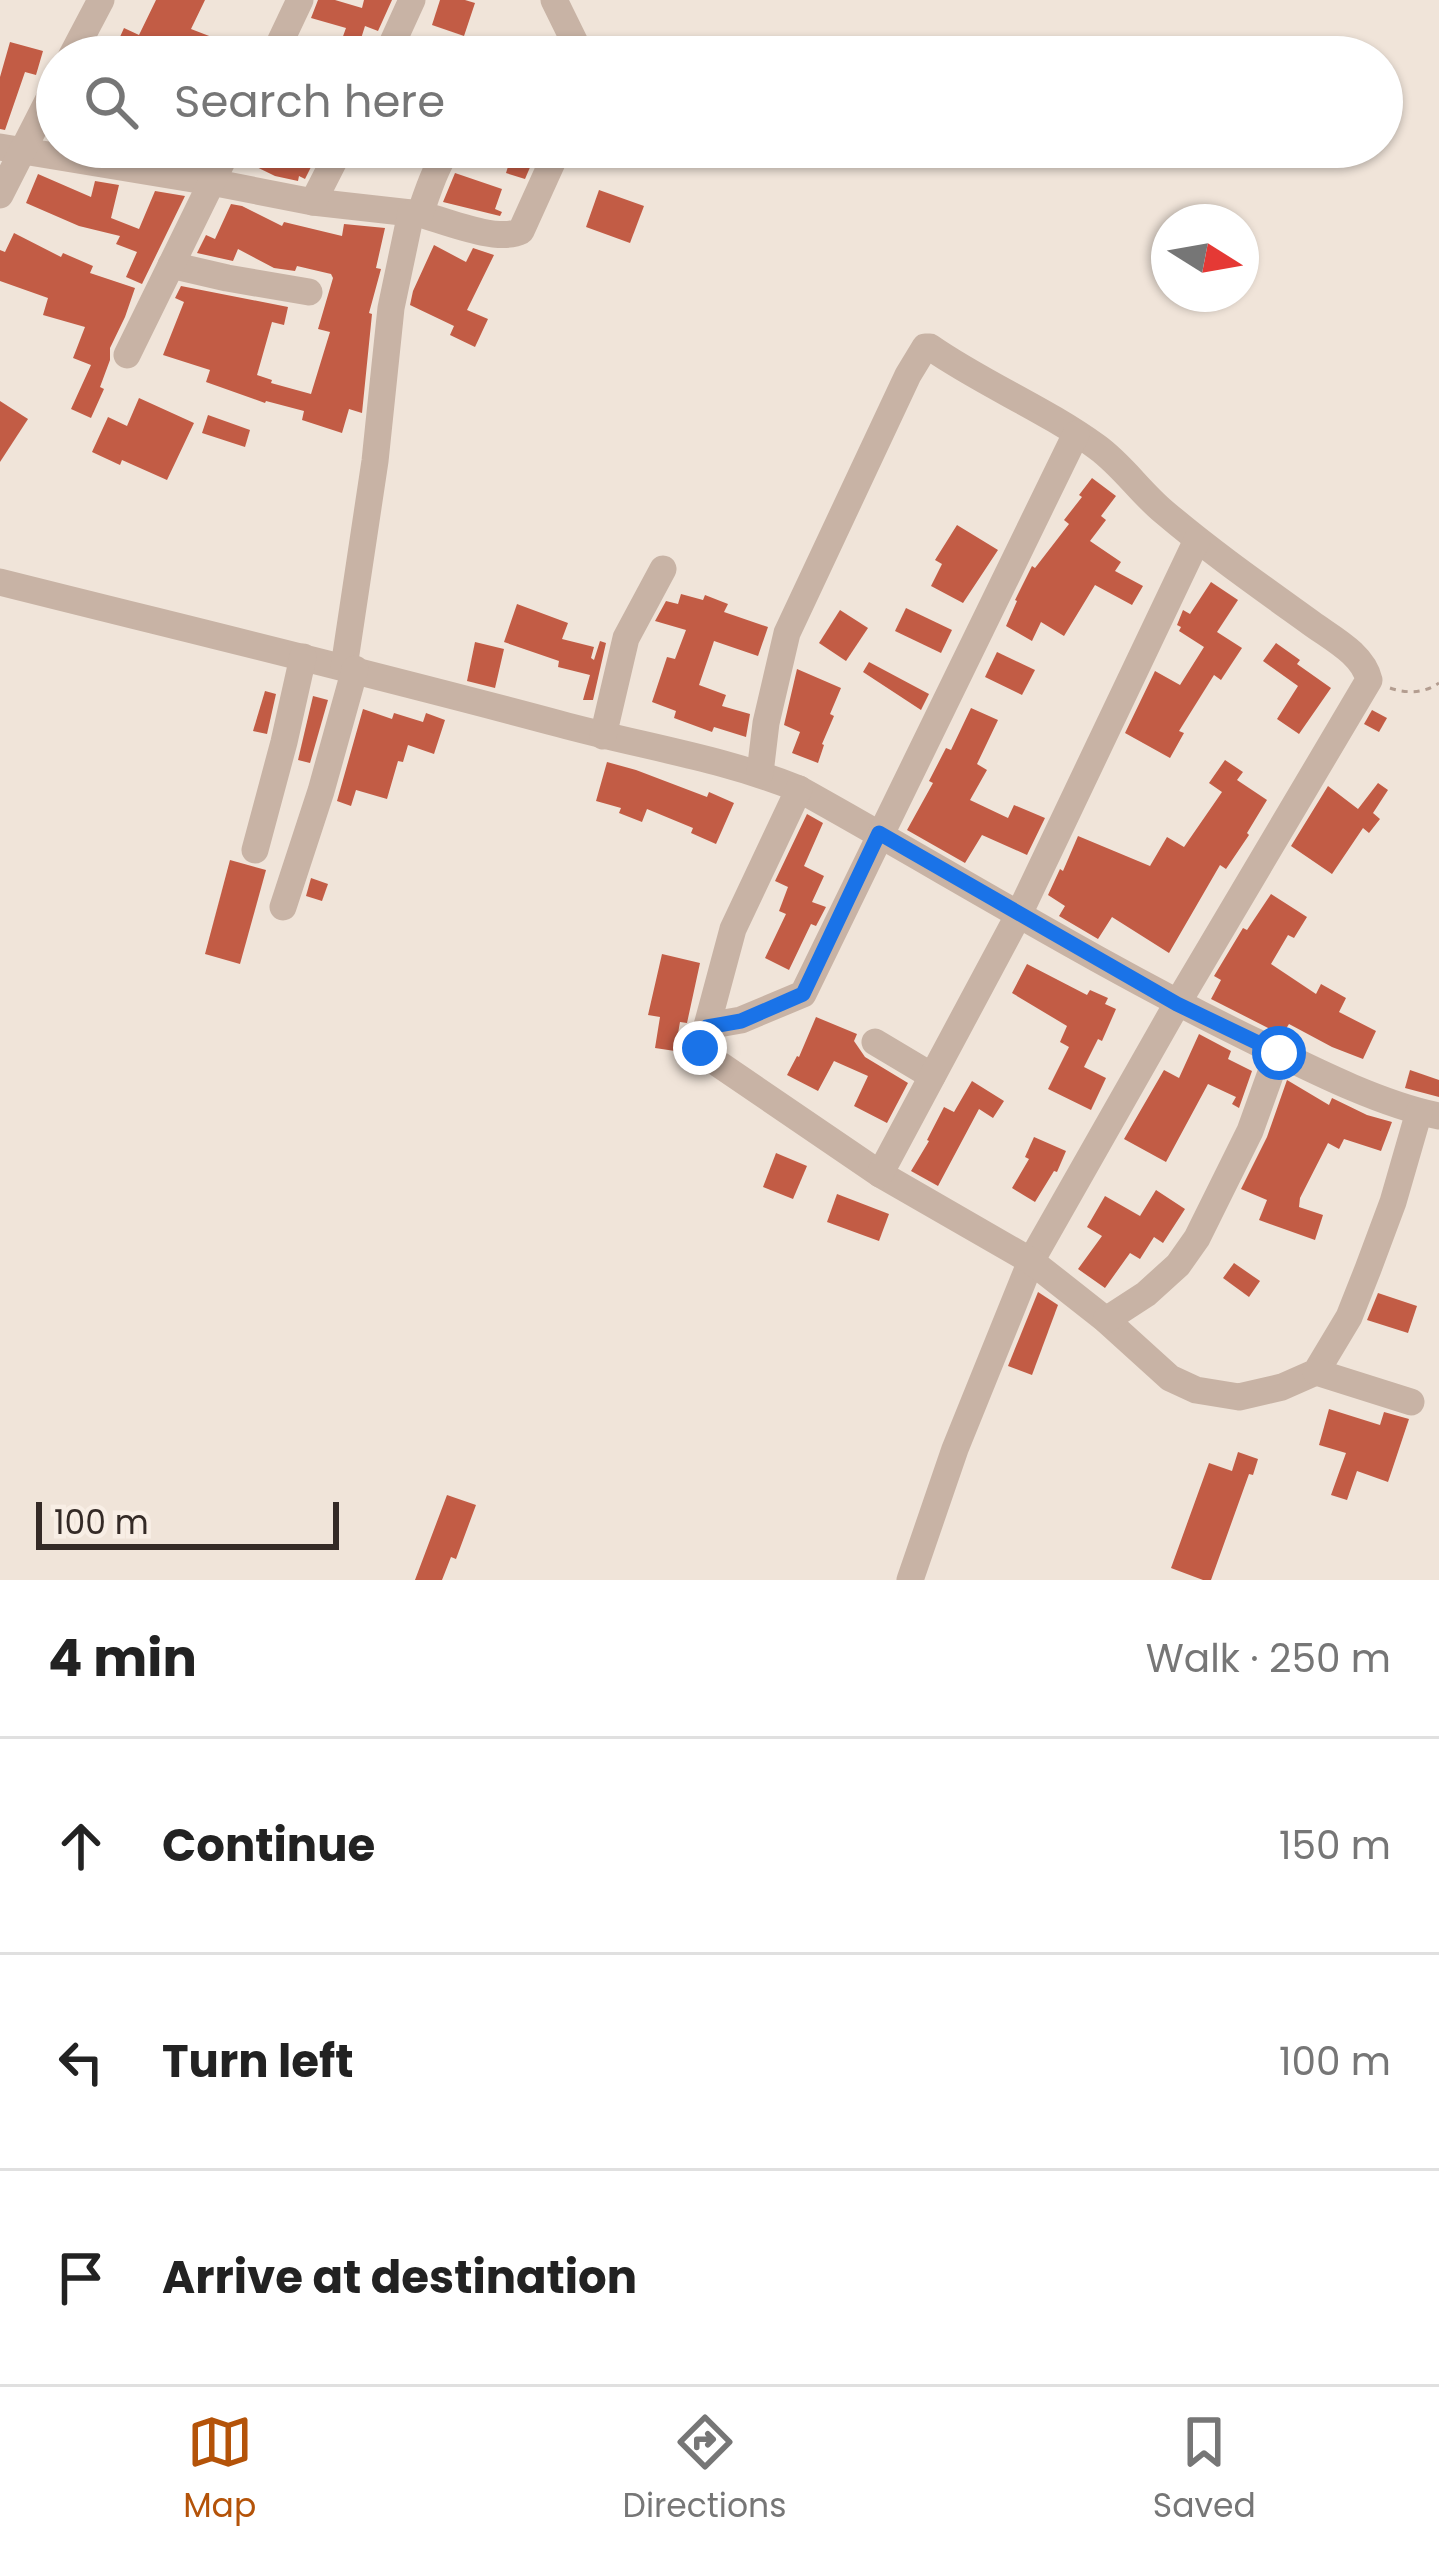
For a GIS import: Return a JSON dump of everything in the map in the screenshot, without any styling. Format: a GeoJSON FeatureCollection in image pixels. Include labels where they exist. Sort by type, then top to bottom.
{"type":"FeatureCollection","features":[{"type":"Feature","properties":{"kind":"street"},"geometry":{"type":"LineString","coordinates":[[82,36],[101,0]]}},
{"type":"Feature","properties":{"kind":"street"},"geometry":{"type":"LineString","coordinates":[[283,36],[300,0]]}},
{"type":"Feature","properties":{"kind":"street"},"geometry":{"type":"LineString","coordinates":[[396,36],[412,0]]}},
{"type":"Feature","properties":{"kind":"street"},"geometry":{"type":"LineString","coordinates":[[554,0],[572,36]]}},
{"type":"Feature","properties":{"kind":"street"},"geometry":{"type":"LineString","coordinates":[[0,195],[10,149],[36,112]]}},
{"type":"Feature","properties":{"kind":"street"},"geometry":{"type":"LineString","coordinates":[[126,168],[313,202],[416,214],[500,236],[521,231],[550,168]]}},
{"type":"Feature","properties":{"kind":"street"},"geometry":{"type":"LineString","coordinates":[[127,355],[219,168]]}},
{"type":"Feature","properties":{"kind":"street"},"geometry":{"type":"LineString","coordinates":[[313,202],[330,168]]}},
{"type":"Feature","properties":{"kind":"street"},"geometry":{"type":"LineString","coordinates":[[284,907],[321,791],[350,668],[392,308],[416,214],[438,168]]}},
{"type":"Feature","properties":{"kind":"street"},"geometry":{"type":"LineString","coordinates":[[171,265],[309,292]]}},
{"type":"Feature","properties":{"kind":"street"},"geometry":{"type":"LineString","coordinates":[[760,773],[766,722],[799,601],[921,350],[930,347],[1099,448],[1197,540],[1352,652],[1366,667],[1369,680],[1031,1261],[955,1449],[910,1580]]}},
{"type":"Feature","properties":{"kind":"street"},"geometry":{"type":"LineString","coordinates":[[707,1027],[741,1021],[803,994],[1076,434]]}},
{"type":"Feature","properties":{"kind":"street"},"geometry":{"type":"LineString","coordinates":[[880,1174],[1019,914],[1197,540]]}},
{"type":"Feature","properties":{"kind":"street"},"geometry":{"type":"LineString","coordinates":[[603,736],[626,638],[663,569]]}},
{"type":"Feature","properties":{"kind":"street"},"geometry":{"type":"LineString","coordinates":[[0,582],[760,773],[799,789],[879,833],[1177,1004],[1279,1053],[1429,1114],[1355,1301],[1316,1372],[1282,1387],[1239,1396],[1196,1390],[1170,1378],[1031,1261],[880,1174],[704,1054],[700,1048],[733,929],[799,789]]}},
{"type":"Feature","properties":{"kind":"street"},"geometry":{"type":"LineString","coordinates":[[255,850],[303,657]]}},
{"type":"Feature","properties":{"kind":"street"},"geometry":{"type":"LineString","coordinates":[[875,1042],[932,1076]]}},
{"type":"Feature","properties":{"kind":"street"},"geometry":{"type":"LineString","coordinates":[[1106,1320],[1146,1294],[1197,1238],[1250,1131],[1279,1053]]}},
{"type":"Feature","properties":{"kind":"street"},"geometry":{"type":"LineString","coordinates":[[1316,1372],[1411,1402]]}},
{"type":"Feature","properties":{"kind":"path"},"geometry":{"type":"LineString","coordinates":[[1369,680],[1407,692],[1439,683]]}},
{"type":"Feature","properties":{"kind":"building"},"geometry":{"type":"Polygon","coordinates":[[[156,0],[205,0],[191,29],[209,36],[120,36],[124,28],[139,35],[156,0]]]}},
{"type":"Feature","properties":{"kind":"building"},"geometry":{"type":"Polygon","coordinates":[[[318,0],[362,8],[364,0],[392,0],[378,31],[365,26],[362,36],[343,36],[346,28],[311,18],[318,0]]]}},
{"type":"Feature","properties":{"kind":"building"},"geometry":{"type":"Polygon","coordinates":[[[440,0],[475,3],[464,36],[432,25],[440,0]]]}},
{"type":"Feature","properties":{"kind":"building"},"geometry":{"type":"Polygon","coordinates":[[[10,42],[36,49],[36,75],[25,72],[5,130],[0,129],[0,77],[10,42]]]}},
{"type":"Feature","properties":{"kind":"building"},"geometry":{"type":"Polygon","coordinates":[[[258,168],[310,168],[305,179],[299,176],[298,181],[258,168]]]}},
{"type":"Feature","properties":{"kind":"building"},"geometry":{"type":"Polygon","coordinates":[[[508,168],[530,168],[525,179],[506,173],[508,168]]]}},
{"type":"Feature","properties":{"kind":"building"},"geometry":{"type":"Polygon","coordinates":[[[455,173],[502,189],[495,209],[502,212],[500,216],[443,202],[455,173]]]}},
{"type":"Feature","properties":{"kind":"building"},"geometry":{"type":"Polygon","coordinates":[[[38,174],[91,197],[95,181],[119,185],[111,218],[139,229],[155,191],[185,196],[142,284],[126,277],[137,252],[116,244],[120,236],[79,226],[26,203],[38,174]]]}},
{"type":"Feature","properties":{"kind":"building"},"geometry":{"type":"Polygon","coordinates":[[[599,190],[644,206],[630,243],[586,227],[599,190]]]}},
{"type":"Feature","properties":{"kind":"building"},"geometry":{"type":"Polygon","coordinates":[[[231,204],[282,226],[284,222],[342,236],[344,224],[385,228],[376,268],[381,269],[369,313],[362,413],[349,409],[342,433],[302,420],[304,411],[206,382],[210,370],[163,355],[184,302],[175,298],[181,286],[288,307],[284,325],[272,322],[257,375],[311,394],[330,332],[318,329],[333,278],[297,266],[295,271],[274,268],[238,249],[233,261],[197,253],[206,235],[215,239],[231,204]]]}},
{"type":"Feature","properties":{"kind":"building"},"geometry":{"type":"Polygon","coordinates":[[[14,233],[61,257],[63,253],[93,266],[90,273],[135,288],[110,348],[100,387],[104,389],[91,418],[71,409],[91,365],[73,358],[85,327],[43,315],[48,298],[0,281],[0,250],[5,252],[14,233]]]}},
{"type":"Feature","properties":{"kind":"building"},"geometry":{"type":"Polygon","coordinates":[[[434,245],[466,262],[473,248],[494,255],[467,310],[488,319],[475,347],[450,335],[454,326],[410,305],[434,245]]]}},
{"type":"Feature","properties":{"kind":"building"},"geometry":{"type":"Polygon","coordinates":[[[139,398],[194,423],[167,480],[92,452],[108,417],[127,426],[139,398]]]}},
{"type":"Feature","properties":{"kind":"building"},"geometry":{"type":"Polygon","coordinates":[[[0,401],[28,419],[0,462],[0,401]]]}},
{"type":"Feature","properties":{"kind":"building"},"geometry":{"type":"Polygon","coordinates":[[[208,415],[250,430],[245,447],[202,433],[208,415]]]}},
{"type":"Feature","properties":{"kind":"building"},"geometry":{"type":"Polygon","coordinates":[[[1092,478],[1116,496],[1090,541],[1121,562],[1115,571],[1143,586],[1132,605],[1095,585],[1064,636],[1041,622],[1032,641],[1006,626],[1015,600],[1032,566],[1069,524],[1064,520],[1092,478]]]}},
{"type":"Feature","properties":{"kind":"building"},"geometry":{"type":"Polygon","coordinates":[[[957,525],[998,550],[963,603],[931,586],[942,564],[935,560],[957,525]]]}},
{"type":"Feature","properties":{"kind":"building"},"geometry":{"type":"Polygon","coordinates":[[[1211,582],[1238,600],[1217,632],[1242,648],[1221,680],[1214,675],[1179,731],[1184,733],[1170,758],[1125,733],[1155,671],[1180,685],[1204,647],[1177,625],[1183,610],[1190,614],[1211,582]]]}},
{"type":"Feature","properties":{"kind":"building"},"geometry":{"type":"Polygon","coordinates":[[[681,594],[703,600],[705,595],[728,604],[724,612],[768,627],[758,656],[714,641],[699,685],[726,695],[722,706],[750,714],[746,737],[714,727],[712,732],[674,718],[676,711],[652,702],[667,657],[675,659],[686,630],[655,621],[666,601],[678,604],[681,594]]]}},
{"type":"Feature","properties":{"kind":"building"},"geometry":{"type":"Polygon","coordinates":[[[517,604],[568,623],[562,639],[594,647],[594,660],[600,641],[606,643],[593,700],[583,700],[590,675],[558,667],[559,661],[504,642],[517,604]]]}},
{"type":"Feature","properties":{"kind":"building"},"geometry":{"type":"Polygon","coordinates":[[[906,608],[952,630],[941,653],[895,631],[906,608]]]}},
{"type":"Feature","properties":{"kind":"building"},"geometry":{"type":"Polygon","coordinates":[[[840,610],[868,628],[846,661],[819,643],[840,610]]]}},
{"type":"Feature","properties":{"kind":"building"},"geometry":{"type":"Polygon","coordinates":[[[475,642],[504,649],[495,688],[467,681],[475,642]]]}},
{"type":"Feature","properties":{"kind":"building"},"geometry":{"type":"Polygon","coordinates":[[[1276,643],[1331,688],[1299,734],[1277,719],[1298,686],[1263,661],[1276,643]]]}},
{"type":"Feature","properties":{"kind":"building"},"geometry":{"type":"Polygon","coordinates":[[[997,652],[1035,670],[1022,695],[985,677],[997,652]]]}},
{"type":"Feature","properties":{"kind":"building"},"geometry":{"type":"Polygon","coordinates":[[[869,662],[929,694],[921,710],[863,672],[869,662]]]}},
{"type":"Feature","properties":{"kind":"building"},"geometry":{"type":"Polygon","coordinates":[[[797,669],[841,688],[818,763],[792,753],[800,732],[784,725],[797,669]]]}},
{"type":"Feature","properties":{"kind":"building"},"geometry":{"type":"Polygon","coordinates":[[[265,691],[276,694],[267,734],[253,731],[265,691]]]}},
{"type":"Feature","properties":{"kind":"building"},"geometry":{"type":"Polygon","coordinates":[[[313,696],[328,700],[310,763],[298,760],[313,696]]]}},
{"type":"Feature","properties":{"kind":"building"},"geometry":{"type":"Polygon","coordinates":[[[971,708],[998,720],[977,764],[987,770],[970,800],[1008,818],[1014,805],[1045,818],[1027,855],[982,835],[965,863],[907,830],[971,708]]]}},
{"type":"Feature","properties":{"kind":"building"},"geometry":{"type":"Polygon","coordinates":[[[363,709],[392,719],[394,713],[423,722],[426,713],[445,720],[434,754],[408,745],[387,799],[356,790],[351,806],[337,801],[363,709]]]}},
{"type":"Feature","properties":{"kind":"building"},"geometry":{"type":"Polygon","coordinates":[[[1372,710],[1387,718],[1379,732],[1364,724],[1372,710]]]}},
{"type":"Feature","properties":{"kind":"building"},"geometry":{"type":"Polygon","coordinates":[[[1225,760],[1243,772],[1237,780],[1267,800],[1226,869],[1220,865],[1169,953],[1112,917],[1098,939],[1059,916],[1065,906],[1048,895],[1078,836],[1150,866],[1167,837],[1184,847],[1222,792],[1209,783],[1225,760]]]}},
{"type":"Feature","properties":{"kind":"building"},"geometry":{"type":"Polygon","coordinates":[[[607,762],[734,803],[716,844],[691,833],[693,828],[647,809],[642,822],[619,813],[621,808],[596,801],[607,762]]]}},
{"type":"Feature","properties":{"kind":"building"},"geometry":{"type":"Polygon","coordinates":[[[1378,783],[1388,790],[1373,813],[1380,819],[1369,833],[1363,828],[1332,874],[1291,846],[1328,786],[1358,809],[1378,783]]]}},
{"type":"Feature","properties":{"kind":"building"},"geometry":{"type":"Polygon","coordinates":[[[807,814],[823,823],[804,866],[824,876],[812,902],[826,907],[816,926],[811,924],[789,970],[765,958],[786,914],[779,911],[788,887],[775,881],[807,814]]]}},
{"type":"Feature","properties":{"kind":"building"},"geometry":{"type":"Polygon","coordinates":[[[230,860],[266,870],[240,964],[205,954],[230,860]]]}},
{"type":"Feature","properties":{"kind":"building"},"geometry":{"type":"Polygon","coordinates":[[[311,878],[328,884],[322,901],[306,896],[311,878]]]}},
{"type":"Feature","properties":{"kind":"building"},"geometry":{"type":"Polygon","coordinates":[[[1271,894],[1307,917],[1294,938],[1288,935],[1271,964],[1316,994],[1321,984],[1346,998],[1339,1012],[1376,1031],[1363,1059],[1289,1024],[1282,1035],[1211,999],[1221,980],[1214,976],[1271,894]]]}},
{"type":"Feature","properties":{"kind":"building"},"geometry":{"type":"Polygon","coordinates":[[[662,954],[700,963],[687,1023],[680,1022],[675,1051],[655,1048],[660,1017],[648,1015],[662,954]]]}},
{"type":"Feature","properties":{"kind":"building"},"geometry":{"type":"Polygon","coordinates":[[[1027,964],[1087,995],[1090,990],[1108,998],[1105,1004],[1116,1009],[1084,1067],[1106,1078],[1091,1110],[1048,1089],[1069,1047],[1060,1042],[1067,1026],[1012,993],[1027,964]]]}},
{"type":"Feature","properties":{"kind":"building"},"geometry":{"type":"Polygon","coordinates":[[[816,1017],[857,1034],[854,1041],[865,1057],[908,1083],[887,1123],[854,1106],[868,1076],[834,1061],[818,1091],[787,1075],[816,1017]]]}},
{"type":"Feature","properties":{"kind":"building"},"geometry":{"type":"Polygon","coordinates":[[[1199,1034],[1231,1051],[1228,1059],[1252,1071],[1239,1108],[1232,1104],[1236,1097],[1208,1084],[1166,1162],[1124,1139],[1164,1070],[1179,1078],[1199,1034]]]}},
{"type":"Feature","properties":{"kind":"building"},"geometry":{"type":"Polygon","coordinates":[[[1410,1070],[1439,1080],[1439,1097],[1405,1088],[1410,1070]]]}},
{"type":"Feature","properties":{"kind":"building"},"geometry":{"type":"Polygon","coordinates":[[[1287,1080],[1329,1105],[1332,1098],[1392,1122],[1381,1151],[1344,1139],[1339,1149],[1328,1143],[1300,1198],[1299,1207],[1323,1215],[1315,1240],[1259,1220],[1267,1200],[1241,1189],[1267,1137],[1287,1080]]]}},
{"type":"Feature","properties":{"kind":"building"},"geometry":{"type":"Polygon","coordinates":[[[972,1081],[1004,1101],[993,1118],[979,1109],[938,1186],[911,1171],[944,1107],[954,1112],[972,1081]]]}},
{"type":"Feature","properties":{"kind":"building"},"geometry":{"type":"Polygon","coordinates":[[[1034,1137],[1066,1151],[1035,1202],[1012,1188],[1029,1159],[1025,1157],[1034,1137]]]}},
{"type":"Feature","properties":{"kind":"building"},"geometry":{"type":"Polygon","coordinates":[[[776,1153],[807,1166],[793,1199],[763,1187],[776,1153]]]}},
{"type":"Feature","properties":{"kind":"building"},"geometry":{"type":"Polygon","coordinates":[[[1156,1190],[1185,1209],[1163,1243],[1154,1237],[1140,1259],[1130,1253],[1105,1288],[1078,1269],[1102,1236],[1087,1227],[1105,1196],[1140,1216],[1156,1190]]]}},
{"type":"Feature","properties":{"kind":"building"},"geometry":{"type":"Polygon","coordinates":[[[837,1194],[889,1214],[879,1241],[827,1222],[837,1194]]]}},
{"type":"Feature","properties":{"kind":"building"},"geometry":{"type":"Polygon","coordinates":[[[1234,1263],[1260,1281],[1249,1297],[1223,1278],[1234,1263]]]}},
{"type":"Feature","properties":{"kind":"building"},"geometry":{"type":"Polygon","coordinates":[[[1038,1292],[1058,1305],[1032,1375],[1008,1366],[1038,1292]]]}},
{"type":"Feature","properties":{"kind":"building"},"geometry":{"type":"Polygon","coordinates":[[[1378,1293],[1417,1306],[1408,1333],[1367,1320],[1378,1293]]]}},
{"type":"Feature","properties":{"kind":"building"},"geometry":{"type":"Polygon","coordinates":[[[1329,1409],[1380,1425],[1384,1412],[1409,1419],[1388,1482],[1357,1471],[1347,1500],[1331,1495],[1346,1453],[1319,1445],[1329,1409]]]}},
{"type":"Feature","properties":{"kind":"building"},"geometry":{"type":"Polygon","coordinates":[[[1238,1452],[1258,1459],[1211,1580],[1171,1568],[1209,1463],[1232,1471],[1238,1452]]]}},
{"type":"Feature","properties":{"kind":"building"},"geometry":{"type":"Polygon","coordinates":[[[447,1495],[476,1505],[456,1559],[451,1557],[442,1580],[415,1580],[447,1495]]]}},
{"type":"Feature","properties":{"kind":"route"},"geometry":{"type":"LineString","coordinates":[[700,1048],[707,1027],[741,1021],[803,994],[879,833],[1177,1004],[1279,1053]]}}]}
